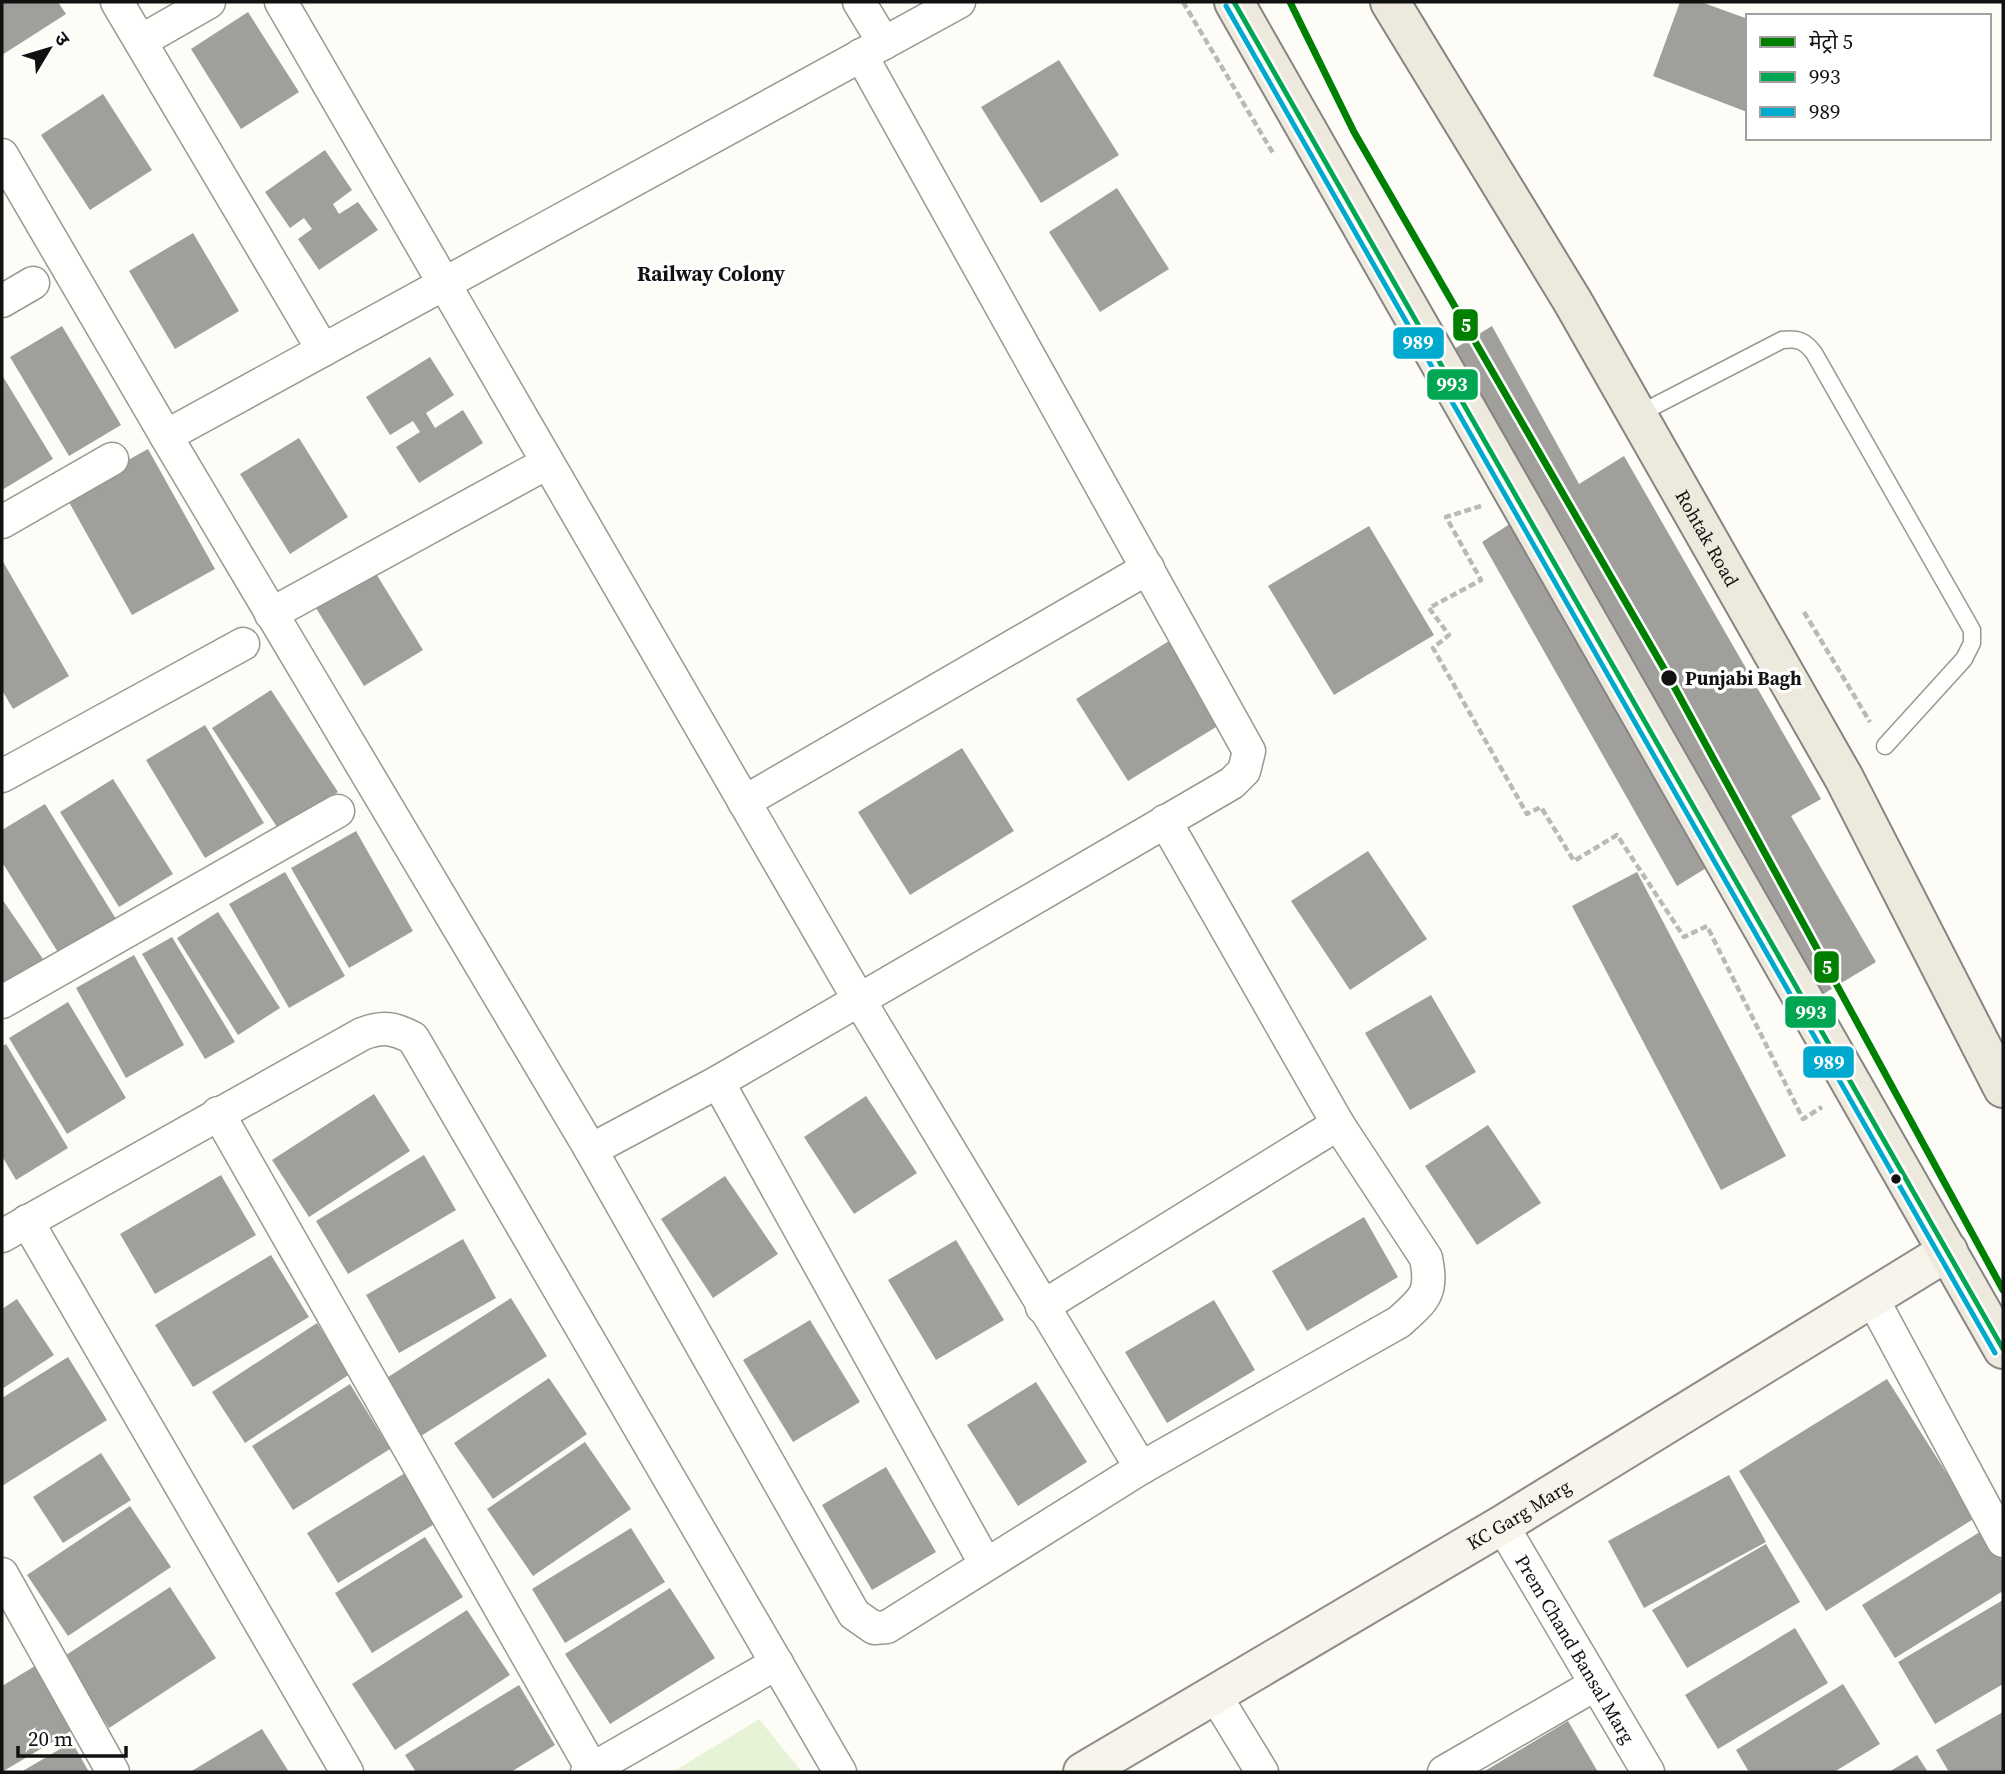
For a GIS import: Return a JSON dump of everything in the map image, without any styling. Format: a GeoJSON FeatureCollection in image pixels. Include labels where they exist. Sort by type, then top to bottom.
{"type":"FeatureCollection","features":[{"type":"Feature","properties":{"kind":"main road"},"geometry":{"type":"LineString","coordinates":[[1234,2],[2003,1349]]}},
{"type":"Feature","properties":{"kind":"main road","name":"Rohtak Road"},"geometry":{"type":"LineString","coordinates":[[1390,2],[1573,302],[1844,778],[2003,1088]]}},
{"type":"Feature","properties":{"kind":"street"},"geometry":{"type":"LineString","coordinates":[[117,2],[323,350]]}},
{"type":"Feature","properties":{"kind":"street"},"geometry":{"type":"LineString","coordinates":[[141,41],[209,2]]}},
{"type":"Feature","properties":{"kind":"street"},"geometry":{"type":"LineString","coordinates":[[281,2],[858,998],[1141,1468]]}},
{"type":"Feature","properties":{"kind":"street"},"geometry":{"type":"LineString","coordinates":[[591,1150],[718,1082],[858,998],[1232,783],[1244,771],[1248,751],[873,49],[859,2]]}},
{"type":"Feature","properties":{"kind":"street"},"geometry":{"type":"LineString","coordinates":[[166,436],[959,2]]}},
{"type":"Feature","properties":{"kind":"street"},"geometry":{"type":"LineString","coordinates":[[2,155],[271,614],[591,1150],[854,1614],[874,1628],[887,1627],[985,1563],[1141,1468],[1399,1322],[1422,1303],[1431,1283],[1426,1258],[1338,1124],[1165,821]]}},
{"type":"Feature","properties":{"kind":"street"},"geometry":{"type":"LineString","coordinates":[[2,301],[33,283]]}},
{"type":"Feature","properties":{"kind":"street"},"geometry":{"type":"LineString","coordinates":[[2,522],[112,459]]}},
{"type":"Feature","properties":{"kind":"street"},"geometry":{"type":"LineString","coordinates":[[271,614],[547,463]]}},
{"type":"Feature","properties":{"kind":"street"},"geometry":{"type":"LineString","coordinates":[[744,802],[1148,568]]}},
{"type":"Feature","properties":{"kind":"street"},"geometry":{"type":"LineString","coordinates":[[2,776],[243,644]]}},
{"type":"Feature","properties":{"kind":"street"},"geometry":{"type":"LineString","coordinates":[[2,1002],[338,811]]}},
{"type":"Feature","properties":{"kind":"street"},"geometry":{"type":"LineString","coordinates":[[347,1772],[14,1228],[218,1113],[377,1028],[394,1028],[413,1038],[840,1772]]}},
{"type":"Feature","properties":{"kind":"street"},"geometry":{"type":"LineString","coordinates":[[718,1082],[985,1563]]}},
{"type":"Feature","properties":{"kind":"street"},"geometry":{"type":"LineString","coordinates":[[218,1113],[589,1771],[777,1662]]}},
{"type":"Feature","properties":{"kind":"street"},"geometry":{"type":"LineString","coordinates":[[1042,1307],[1338,1124]]}},
{"type":"Feature","properties":{"kind":"street","name":"KC Garg Marg"},"geometry":{"type":"LineString","coordinates":[[1083,1772],[1502,1525],[1948,1251]]}},
{"type":"Feature","properties":{"kind":"street"},"geometry":{"type":"LineString","coordinates":[[1872,1298],[2003,1541]]}},
{"type":"Feature","properties":{"kind":"street","name":"Prem Chand Bansal Marg"},"geometry":{"type":"LineString","coordinates":[[1502,1525],[1648,1772]]}},
{"type":"Feature","properties":{"kind":"street"},"geometry":{"type":"LineString","coordinates":[[2,1574],[113,1772]]}},
{"type":"Feature","properties":{"kind":"street"},"geometry":{"type":"LineString","coordinates":[[1444,1772],[1596,1684]]}},
{"type":"Feature","properties":{"kind":"street"},"geometry":{"type":"LineString","coordinates":[[1215,1695],[1262,1772]]}},
{"type":"Feature","properties":{"kind":"lane"},"geometry":{"type":"LineString","coordinates":[[1637,415],[1782,340],[1795,338],[1806,342],[1972,629],[1972,643],[1964,659],[1885,746]]}},
{"type":"Feature","properties":{"kind":"path"},"geometry":{"type":"LineString","coordinates":[[1183,2],[1276,158]]}},
{"type":"Feature","properties":{"kind":"path"},"geometry":{"type":"LineString","coordinates":[[1475,493],[1482,505],[1446,517],[1481,580],[1429,608],[1449,635],[1433,648],[1527,814],[1541,807],[1574,861],[1617,835],[1684,937],[1707,926],[1803,1119],[1828,1102]]}},
{"type":"Feature","properties":{"kind":"path"},"geometry":{"type":"LineString","coordinates":[[1804,611],[1885,746]]}},
{"type":"Feature","properties":{"kind":"green space"},"geometry":{"type":"Polygon","coordinates":[[[759,1719],[802,1772],[673,1772],[759,1719]]]}},
{"type":"Feature","properties":{"kind":"building"},"geometry":{"type":"Polygon","coordinates":[[[2,2],[58,2],[66,14],[2,55],[2,2]]]}},
{"type":"Feature","properties":{"kind":"building"},"geometry":{"type":"Polygon","coordinates":[[[1680,2],[1701,2],[1746,18],[1746,112],[1653,76],[1680,2]]]}},
{"type":"Feature","properties":{"kind":"building"},"geometry":{"type":"Polygon","coordinates":[[[248,12],[299,92],[241,129],[191,49],[248,12]]]}},
{"type":"Feature","properties":{"kind":"building"},"geometry":{"type":"Polygon","coordinates":[[[1059,60],[1119,155],[1041,203],[981,107],[1059,60]]]}},
{"type":"Feature","properties":{"kind":"building"},"geometry":{"type":"Polygon","coordinates":[[[103,94],[152,170],[90,210],[41,135],[103,94]]]}},
{"type":"Feature","properties":{"kind":"building"},"geometry":{"type":"Polygon","coordinates":[[[325,150],[352,190],[333,204],[339,214],[358,202],[378,230],[319,270],[298,239],[312,229],[304,218],[290,228],[265,192],[325,150]]]}},
{"type":"Feature","properties":{"kind":"building"},"geometry":{"type":"Polygon","coordinates":[[[1117,188],[1169,269],[1100,312],[1049,232],[1117,188]]]}},
{"type":"Feature","properties":{"kind":"building"},"geometry":{"type":"Polygon","coordinates":[[[193,233],[239,311],[175,349],[129,271],[193,233]]]}},
{"type":"Feature","properties":{"kind":"building"},"geometry":{"type":"Polygon","coordinates":[[[62,326],[121,425],[69,456],[10,357],[62,326]]]}},
{"type":"Feature","properties":{"kind":"building"},"geometry":{"type":"Polygon","coordinates":[[[1492,326],[1579,484],[1624,456],[1821,799],[1791,816],[1876,962],[1802,1007],[1716,862],[1677,886],[1482,542],[1516,520],[1426,366],[1492,326]]]}},
{"type":"Feature","properties":{"kind":"building"},"geometry":{"type":"Polygon","coordinates":[[[430,357],[454,395],[426,413],[435,428],[463,410],[483,443],[419,483],[396,447],[420,432],[413,421],[390,435],[366,397],[430,357]]]}},
{"type":"Feature","properties":{"kind":"building"},"geometry":{"type":"Polygon","coordinates":[[[2,375],[53,459],[2,490],[2,375]]]}},
{"type":"Feature","properties":{"kind":"building"},"geometry":{"type":"Polygon","coordinates":[[[299,438],[348,517],[290,554],[240,474],[299,438]]]}},
{"type":"Feature","properties":{"kind":"building"},"geometry":{"type":"Polygon","coordinates":[[[148,449],[215,569],[132,615],[65,495],[148,449]]]}},
{"type":"Feature","properties":{"kind":"building"},"geometry":{"type":"Polygon","coordinates":[[[1369,526],[1434,635],[1334,695],[1268,586],[1369,526]]]}},
{"type":"Feature","properties":{"kind":"building"},"geometry":{"type":"Polygon","coordinates":[[[2,560],[69,676],[13,709],[2,690],[2,560]]]}},
{"type":"Feature","properties":{"kind":"building"},"geometry":{"type":"Polygon","coordinates":[[[375,572],[423,650],[364,686],[316,608],[375,572]]]}},
{"type":"Feature","properties":{"kind":"building"},"geometry":{"type":"Polygon","coordinates":[[[1169,641],[1221,724],[1128,781],[1076,699],[1169,641]]]}},
{"type":"Feature","properties":{"kind":"building"},"geometry":{"type":"Polygon","coordinates":[[[271,690],[338,792],[279,830],[212,728],[271,690]]]}},
{"type":"Feature","properties":{"kind":"building"},"geometry":{"type":"Polygon","coordinates":[[[205,725],[264,823],[205,858],[146,760],[205,725]]]}},
{"type":"Feature","properties":{"kind":"building"},"geometry":{"type":"Polygon","coordinates":[[[962,748],[1014,831],[910,895],[858,812],[962,748]]]}},
{"type":"Feature","properties":{"kind":"building"},"geometry":{"type":"Polygon","coordinates":[[[113,779],[173,874],[119,907],[60,812],[113,779]]]}},
{"type":"Feature","properties":{"kind":"building"},"geometry":{"type":"Polygon","coordinates":[[[45,804],[116,919],[59,954],[2,862],[2,830],[45,804]]]}},
{"type":"Feature","properties":{"kind":"building"},"geometry":{"type":"Polygon","coordinates":[[[356,831],[413,931],[349,968],[291,868],[356,831]]]}},
{"type":"Feature","properties":{"kind":"building"},"geometry":{"type":"Polygon","coordinates":[[[1368,851],[1427,939],[1350,990],[1291,901],[1368,851]]]}},
{"type":"Feature","properties":{"kind":"building"},"geometry":{"type":"Polygon","coordinates":[[[285,872],[345,976],[289,1008],[229,904],[285,872]]]}},
{"type":"Feature","properties":{"kind":"building"},"geometry":{"type":"Polygon","coordinates":[[[1637,872],[1786,1156],[1721,1190],[1572,906],[1637,872]]]}},
{"type":"Feature","properties":{"kind":"building"},"geometry":{"type":"Polygon","coordinates":[[[2,899],[45,962],[2,991],[2,899]]]}},
{"type":"Feature","properties":{"kind":"building"},"geometry":{"type":"Polygon","coordinates":[[[218,912],[280,1008],[238,1035],[177,938],[218,912]]]}},
{"type":"Feature","properties":{"kind":"building"},"geometry":{"type":"Polygon","coordinates":[[[172,937],[235,1042],[205,1059],[142,954],[172,937]]]}},
{"type":"Feature","properties":{"kind":"building"},"geometry":{"type":"Polygon","coordinates":[[[134,955],[184,1045],[126,1078],[76,988],[134,955]]]}},
{"type":"Feature","properties":{"kind":"building"},"geometry":{"type":"Polygon","coordinates":[[[1431,995],[1476,1072],[1410,1110],[1365,1033],[1431,995]]]}},
{"type":"Feature","properties":{"kind":"building"},"geometry":{"type":"Polygon","coordinates":[[[68,1002],[126,1098],[67,1134],[9,1038],[68,1002]]]}},
{"type":"Feature","properties":{"kind":"building"},"geometry":{"type":"Polygon","coordinates":[[[6,1044],[68,1148],[16,1180],[2,1156],[2,1046],[6,1044]]]}},
{"type":"Feature","properties":{"kind":"building"},"geometry":{"type":"Polygon","coordinates":[[[374,1094],[410,1151],[309,1217],[272,1160],[374,1094]]]}},
{"type":"Feature","properties":{"kind":"building"},"geometry":{"type":"Polygon","coordinates":[[[866,1096],[917,1173],[854,1214],[804,1137],[866,1096]]]}},
{"type":"Feature","properties":{"kind":"building"},"geometry":{"type":"Polygon","coordinates":[[[1488,1125],[1541,1203],[1477,1245],[1425,1166],[1488,1125]]]}},
{"type":"Feature","properties":{"kind":"building"},"geometry":{"type":"Polygon","coordinates":[[[424,1155],[456,1210],[348,1274],[316,1221],[424,1155]]]}},
{"type":"Feature","properties":{"kind":"building"},"geometry":{"type":"Polygon","coordinates":[[[221,1175],[256,1235],[155,1294],[120,1234],[221,1175]]]}},
{"type":"Feature","properties":{"kind":"building"},"geometry":{"type":"Polygon","coordinates":[[[725,1176],[778,1254],[713,1298],[661,1219],[725,1176]]]}},
{"type":"Feature","properties":{"kind":"building"},"geometry":{"type":"Polygon","coordinates":[[[1364,1217],[1398,1277],[1307,1331],[1272,1271],[1364,1217]]]}},
{"type":"Feature","properties":{"kind":"building"},"geometry":{"type":"Polygon","coordinates":[[[463,1239],[496,1298],[399,1353],[366,1295],[463,1239]]]}},
{"type":"Feature","properties":{"kind":"building"},"geometry":{"type":"Polygon","coordinates":[[[956,1240],[1004,1320],[936,1360],[888,1280],[956,1240]]]}},
{"type":"Feature","properties":{"kind":"building"},"geometry":{"type":"Polygon","coordinates":[[[271,1255],[309,1317],[193,1387],[155,1325],[271,1255]]]}},
{"type":"Feature","properties":{"kind":"building"},"geometry":{"type":"Polygon","coordinates":[[[511,1298],[547,1356],[421,1436],[385,1379],[511,1298]]]}},
{"type":"Feature","properties":{"kind":"building"},"geometry":{"type":"Polygon","coordinates":[[[17,1299],[54,1355],[2,1389],[2,1309],[17,1299]]]}},
{"type":"Feature","properties":{"kind":"building"},"geometry":{"type":"Polygon","coordinates":[[[1214,1300],[1255,1370],[1167,1423],[1125,1352],[1214,1300]]]}},
{"type":"Feature","properties":{"kind":"building"},"geometry":{"type":"Polygon","coordinates":[[[810,1320],[860,1402],[793,1442],[743,1360],[810,1320]]]}},
{"type":"Feature","properties":{"kind":"building"},"geometry":{"type":"Polygon","coordinates":[[[317,1323],[350,1374],[245,1443],[212,1392],[317,1323]]]}},
{"type":"Feature","properties":{"kind":"building"},"geometry":{"type":"Polygon","coordinates":[[[68,1357],[107,1420],[2,1486],[2,1398],[68,1357]]]}},
{"type":"Feature","properties":{"kind":"building"},"geometry":{"type":"Polygon","coordinates":[[[549,1378],[587,1434],[493,1499],[454,1443],[549,1378]]]}},
{"type":"Feature","properties":{"kind":"building"},"geometry":{"type":"Polygon","coordinates":[[[1887,1379],[1975,1518],[1826,1611],[1739,1471],[1887,1379]]]}},
{"type":"Feature","properties":{"kind":"building"},"geometry":{"type":"Polygon","coordinates":[[[1036,1382],[1087,1462],[1018,1506],[967,1425],[1036,1382]]]}},
{"type":"Feature","properties":{"kind":"building"},"geometry":{"type":"Polygon","coordinates":[[[350,1384],[390,1449],[293,1510],[252,1446],[350,1384]]]}},
{"type":"Feature","properties":{"kind":"building"},"geometry":{"type":"Polygon","coordinates":[[[585,1442],[631,1509],[533,1576],[487,1509],[585,1442]]]}},
{"type":"Feature","properties":{"kind":"building"},"geometry":{"type":"Polygon","coordinates":[[[101,1453],[131,1500],[63,1543],[33,1497],[101,1453]]]}},
{"type":"Feature","properties":{"kind":"building"},"geometry":{"type":"Polygon","coordinates":[[[886,1467],[936,1552],[872,1590],[822,1505],[886,1467]]]}},
{"type":"Feature","properties":{"kind":"building"},"geometry":{"type":"Polygon","coordinates":[[[405,1473],[436,1523],[338,1583],[307,1533],[405,1473]]]}},
{"type":"Feature","properties":{"kind":"building"},"geometry":{"type":"Polygon","coordinates":[[[1729,1475],[1766,1542],[1644,1608],[1608,1541],[1729,1475]]]}},
{"type":"Feature","properties":{"kind":"building"},"geometry":{"type":"Polygon","coordinates":[[[130,1506],[171,1567],[68,1636],[27,1575],[130,1506]]]}},
{"type":"Feature","properties":{"kind":"building"},"geometry":{"type":"Polygon","coordinates":[[[631,1528],[665,1582],[565,1643],[532,1589],[631,1528]]]}},
{"type":"Feature","properties":{"kind":"building"},"geometry":{"type":"Polygon","coordinates":[[[1983,1530],[2003,1562],[2003,1591],[1895,1658],[1862,1605],[1983,1530]]]}},
{"type":"Feature","properties":{"kind":"building"},"geometry":{"type":"Polygon","coordinates":[[[425,1537],[463,1597],[372,1653],[335,1593],[425,1537]]]}},
{"type":"Feature","properties":{"kind":"building"},"geometry":{"type":"Polygon","coordinates":[[[1766,1544],[1800,1602],[1687,1668],[1652,1610],[1766,1544]]]}},
{"type":"Feature","properties":{"kind":"building"},"geometry":{"type":"Polygon","coordinates":[[[170,1587],[216,1658],[109,1728],[63,1657],[170,1587]]]}},
{"type":"Feature","properties":{"kind":"building"},"geometry":{"type":"Polygon","coordinates":[[[670,1588],[715,1658],[610,1724],[565,1654],[670,1588]]]}},
{"type":"Feature","properties":{"kind":"building"},"geometry":{"type":"Polygon","coordinates":[[[2003,1600],[2003,1684],[1935,1724],[1898,1662],[2003,1600]]]}},
{"type":"Feature","properties":{"kind":"building"},"geometry":{"type":"Polygon","coordinates":[[[467,1610],[510,1675],[395,1750],[352,1684],[467,1610]]]}},
{"type":"Feature","properties":{"kind":"building"},"geometry":{"type":"Polygon","coordinates":[[[1795,1628],[1828,1683],[1718,1749],[1685,1695],[1795,1628]]]}},
{"type":"Feature","properties":{"kind":"building"},"geometry":{"type":"Polygon","coordinates":[[[35,1666],[74,1729],[2,1772],[2,1686],[35,1666]]]}},
{"type":"Feature","properties":{"kind":"building"},"geometry":{"type":"Polygon","coordinates":[[[1843,1684],[1880,1744],[1834,1772],[1749,1772],[1736,1750],[1843,1684]]]}},
{"type":"Feature","properties":{"kind":"building"},"geometry":{"type":"Polygon","coordinates":[[[519,1685],[555,1745],[511,1772],[416,1772],[405,1755],[519,1685]]]}},
{"type":"Feature","properties":{"kind":"building"},"geometry":{"type":"Polygon","coordinates":[[[2003,1712],[2003,1772],[1949,1772],[1936,1750],[2003,1712]]]}},
{"type":"Feature","properties":{"kind":"building"},"geometry":{"type":"Polygon","coordinates":[[[1568,1721],[1598,1772],[1483,1772],[1568,1721]]]}},
{"type":"Feature","properties":{"kind":"building"},"geometry":{"type":"Polygon","coordinates":[[[262,1729],[289,1772],[190,1772],[262,1729]]]}},
{"type":"Feature","properties":{"kind":"building"},"geometry":{"type":"Polygon","coordinates":[[[72,1742],[89,1772],[21,1772],[72,1742]]]}},
{"type":"Feature","properties":{"kind":"building"},"geometry":{"type":"Polygon","coordinates":[[[1917,1755],[1928,1772],[1889,1772],[1917,1755]]]}},
{"type":"Feature","properties":{"kind":"metro line","name":"5"},"geometry":{"type":"LineString","coordinates":[[1290,2],[1354,132],[1670,679],[2003,1290]]}},
{"type":"Feature","properties":{"kind":"transit line","name":"993"},"geometry":{"type":"LineString","coordinates":[[1234,2],[2003,1349]]}},
{"type":"Feature","properties":{"kind":"transit line","name":"989"},"geometry":{"type":"LineString","coordinates":[[1226,6],[1995,1353]]}},
{"type":"Feature","properties":{"kind":"place","name":"Punjabi Bagh"},"geometry":{"type":"Point","coordinates":[1669,678]}},
{"type":"Feature","properties":{"kind":"district","name":"Railway Colony"},"geometry":{"type":"Point","coordinates":[711,274]}}]}
